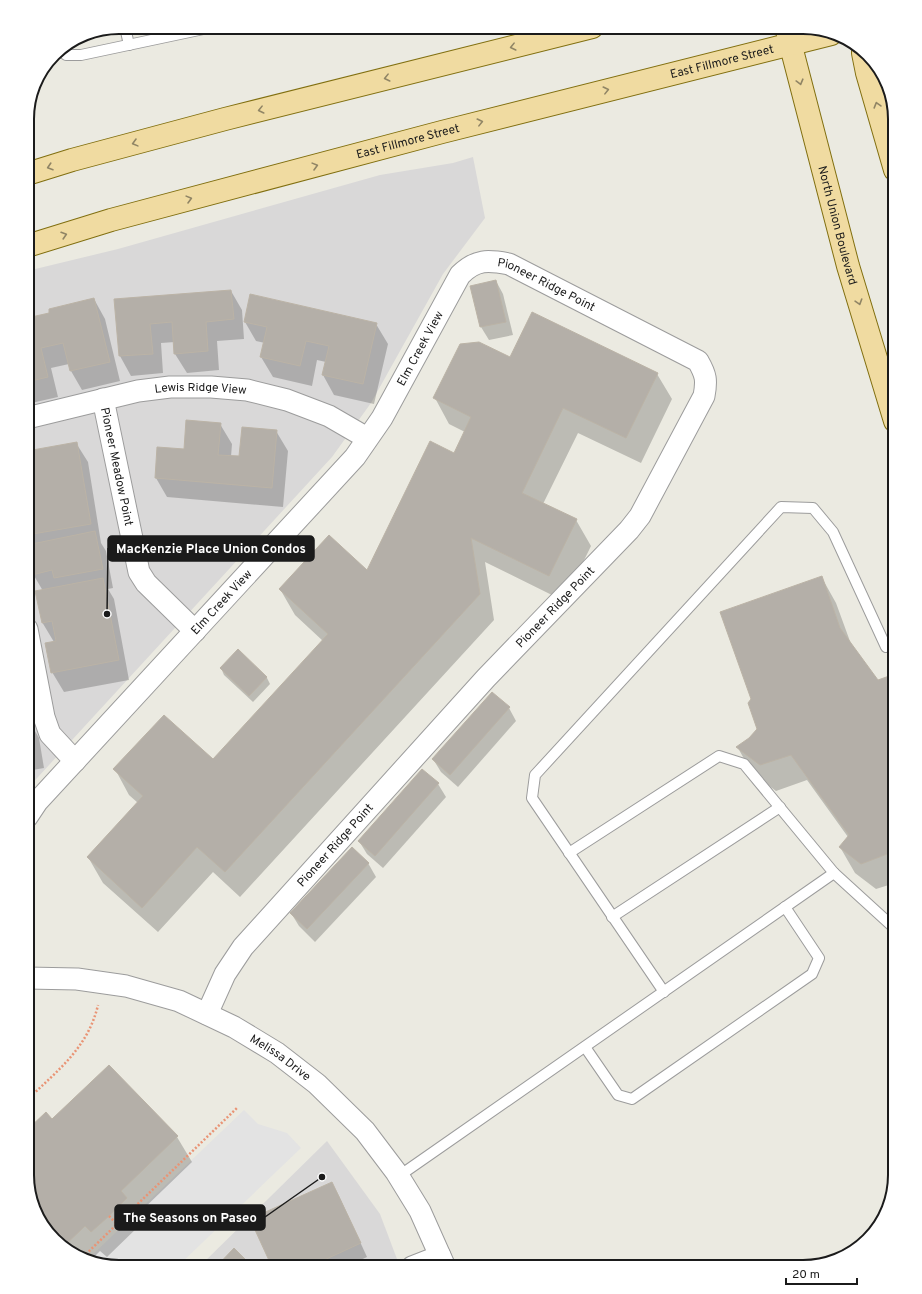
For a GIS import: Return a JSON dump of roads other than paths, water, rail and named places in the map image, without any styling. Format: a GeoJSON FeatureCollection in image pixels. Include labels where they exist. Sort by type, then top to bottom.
{"type":"FeatureCollection","features":[{"type":"Feature","properties":{"kind":"main road"},"geometry":{"type":"LineString","coordinates":[[34,172],[72,160],[233,117],[564,34]]}},
{"type":"Feature","properties":{"kind":"main road","name":"East Fillmore Street"},"geometry":{"type":"LineString","coordinates":[[34,244],[111,220],[434,134],[788,36],[813,35]]}},
{"type":"Feature","properties":{"kind":"main road","name":"North Union Boulevard"},"geometry":{"type":"LineString","coordinates":[[788,36],[848,266],[888,398]]}},
{"type":"Feature","properties":{"kind":"main road"},"geometry":{"type":"LineString","coordinates":[[864,61],[888,146]]}},
{"type":"Feature","properties":{"kind":"street","name":"Pioneer Ridge Point"},"geometry":{"type":"LineString","coordinates":[[207,1014],[225,974],[243,947],[486,678],[629,530],[640,516],[704,396],[707,384],[704,373],[698,361],[509,264],[494,261],[481,262]]}},
{"type":"Feature","properties":{"kind":"street","name":"Elm Creek View"},"geometry":{"type":"LineString","coordinates":[[34,807],[355,457],[382,418],[460,275],[468,266],[481,262]]}},
{"type":"Feature","properties":{"kind":"street","name":"Lewis Ridge View"},"geometry":{"type":"LineString","coordinates":[[34,416],[138,391],[170,387],[212,387],[246,390],[287,400],[329,416],[367,438]]}},
{"type":"Feature","properties":{"kind":"street","name":"Pioneer Meadow Point"},"geometry":{"type":"LineString","coordinates":[[103,399],[140,572],[146,583],[195,631]]}},
{"type":"Feature","properties":{"kind":"street"},"geometry":{"type":"LineString","coordinates":[[34,665],[44,717],[50,734],[75,761]]}},
{"type":"Feature","properties":{"kind":"street","name":"Melissa Drive"},"geometry":{"type":"LineString","coordinates":[[34,978],[77,979],[126,986],[179,1001],[234,1026],[277,1053],[317,1084],[364,1131],[399,1176],[420,1211],[442,1260]]}},
{"type":"Feature","properties":{"kind":"lane"},"geometry":{"type":"LineString","coordinates":[[127,34],[129,45]]}},
{"type":"Feature","properties":{"kind":"lane"},"geometry":{"type":"LineString","coordinates":[[65,54],[81,55],[174,34]]}},
{"type":"Feature","properties":{"kind":"lane"},"geometry":{"type":"LineString","coordinates":[[664,992],[532,798],[535,775],[781,507],[812,508],[833,532],[886,647]]}},
{"type":"Feature","properties":{"kind":"lane"},"geometry":{"type":"LineString","coordinates":[[569,853],[719,756],[744,764],[834,873],[888,922]]}},
{"type":"Feature","properties":{"kind":"lane"},"geometry":{"type":"LineString","coordinates":[[612,917],[780,807]]}},
{"type":"Feature","properties":{"kind":"lane"},"geometry":{"type":"LineString","coordinates":[[399,1176],[834,873]]}},
{"type":"Feature","properties":{"kind":"lane"},"geometry":{"type":"LineString","coordinates":[[585,1047],[618,1095],[632,1099],[812,974],[819,958],[785,907]]}},
{"type":"Feature","properties":{"kind":"place","name":"MacKenzie Place Union Condos"},"geometry":{"type":"Point","coordinates":[107,614]}},
{"type":"Feature","properties":{"kind":"place","name":"The Seasons on Paseo"},"geometry":{"type":"Point","coordinates":[322,1177]}}]}
